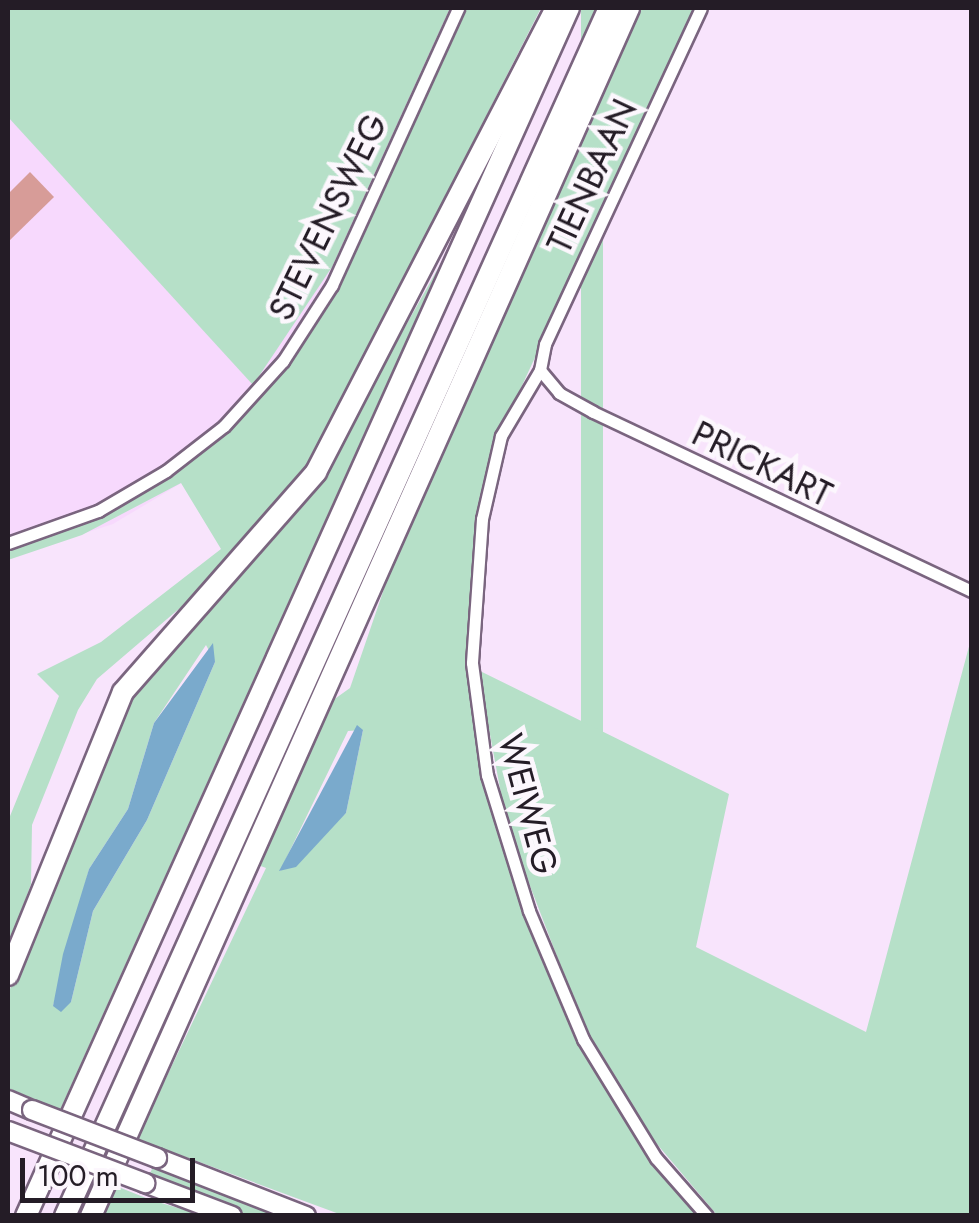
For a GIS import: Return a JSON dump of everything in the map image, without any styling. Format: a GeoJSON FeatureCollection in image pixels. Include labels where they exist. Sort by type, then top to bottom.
{"type":"FeatureCollection","features":[{"type":"Feature","properties":{"kind":"highway"},"geometry":{"type":"LineString","coordinates":[[8,975],[123,692],[316,472],[556,8]]}},
{"type":"Feature","properties":{"kind":"highway"},"geometry":{"type":"LineString","coordinates":[[26,1216],[569,8]]}},
{"type":"Feature","properties":{"kind":"highway"},"geometry":{"type":"LineString","coordinates":[[65,1216],[609,8]]}},
{"type":"Feature","properties":{"kind":"highway"},"geometry":{"type":"LineString","coordinates":[[90,1216],[629,8]]}},
{"type":"Feature","properties":{"kind":"highway"},"geometry":{"type":"LineString","coordinates":[[9,1101],[306,1216]]}},
{"type":"Feature","properties":{"kind":"highway"},"geometry":{"type":"LineString","coordinates":[[8,1131],[232,1216]]}},
{"type":"Feature","properties":{"kind":"street","name":"STEVENSWEG"},"geometry":{"type":"LineString","coordinates":[[8,543],[98,510],[166,472],[224,426],[284,361],[332,285],[458,8]]}},
{"type":"Feature","properties":{"kind":"street","name":"TIENBAAN"},"geometry":{"type":"LineString","coordinates":[[540,370],[544,344],[700,8]]}},
{"type":"Feature","properties":{"kind":"street","name":"PRICKART"},"geometry":{"type":"LineString","coordinates":[[540,370],[559,393],[593,412],[972,591]]}},
{"type":"Feature","properties":{"kind":"street","name":"WEIWEG"},"geometry":{"type":"LineString","coordinates":[[540,370],[501,436],[482,520],[472,663],[487,775],[529,911],[583,1039],[656,1158],[707,1216]]}},
{"type":"Feature","properties":{"kind":"shaded area"},"geometry":{"type":"Polygon","coordinates":[[[8,8],[483,8],[324,337],[190,478],[113,524],[8,558],[8,8]]]}},
{"type":"Feature","properties":{"kind":"green space"},"geometry":{"type":"Polygon","coordinates":[[[8,8],[450,8],[332,267],[253,385],[8,117],[8,8]]]}},
{"type":"Feature","properties":{"kind":"green space"},"geometry":{"type":"Polygon","coordinates":[[[466,8],[541,8],[302,479],[222,572],[97,679],[78,710],[32,825],[31,884],[8,947],[8,821],[59,696],[37,674],[101,642],[221,549],[181,483],[82,535],[8,560],[8,550],[116,509],[175,475],[283,373],[341,276],[466,8]]]}},
{"type":"Feature","properties":{"kind":"green space"},"geometry":{"type":"Polygon","coordinates":[[[581,8],[603,8],[603,1216],[581,1216],[581,8]]]}},
{"type":"Feature","properties":{"kind":"green space"},"geometry":{"type":"Polygon","coordinates":[[[638,8],[697,8],[494,446],[469,670],[496,829],[546,969],[608,1092],[701,1215],[342,1215],[137,1139],[266,868],[258,865],[329,703],[350,688],[396,554],[638,8]],[[363,730],[348,731],[280,871],[346,813],[363,730]]]}},
{"type":"Feature","properties":{"kind":"green space"},"geometry":{"type":"Polygon","coordinates":[[[442,261],[60,1110],[8,1088],[8,994],[134,682],[315,488],[442,261]],[[206,645],[154,723],[128,809],[89,869],[53,1006],[71,1002],[93,911],[147,820],[215,662],[206,645]]]}},
{"type":"Feature","properties":{"kind":"green space"},"geometry":{"type":"Polygon","coordinates":[[[971,639],[971,1215],[717,1215],[651,1137],[581,1019],[507,826],[478,670],[729,794],[696,947],[866,1032],[971,639]]]}},
{"type":"Feature","properties":{"kind":"green space"},"geometry":{"type":"Polygon","coordinates":[[[153,1167],[203,1187],[296,1215],[248,1215],[148,1177],[153,1167]]]}},
{"type":"Feature","properties":{"kind":"green space"},"geometry":{"type":"Polygon","coordinates":[[[116,1186],[151,1200],[202,1215],[102,1215],[116,1186]]]}},
{"type":"Feature","properties":{"kind":"water"},"geometry":{"type":"Polygon","coordinates":[[[213,643],[215,662],[147,820],[93,911],[71,1002],[61,1012],[53,1006],[63,954],[89,869],[128,809],[154,723],[213,643]]]}},
{"type":"Feature","properties":{"kind":"water"},"geometry":{"type":"Polygon","coordinates":[[[357,725],[363,730],[346,813],[296,867],[279,871],[357,725]]]}},
{"type":"Feature","properties":{"kind":"building"},"geometry":{"type":"Polygon","coordinates":[[[30,172],[54,197],[8,242],[8,194],[30,172]]]}}]}
